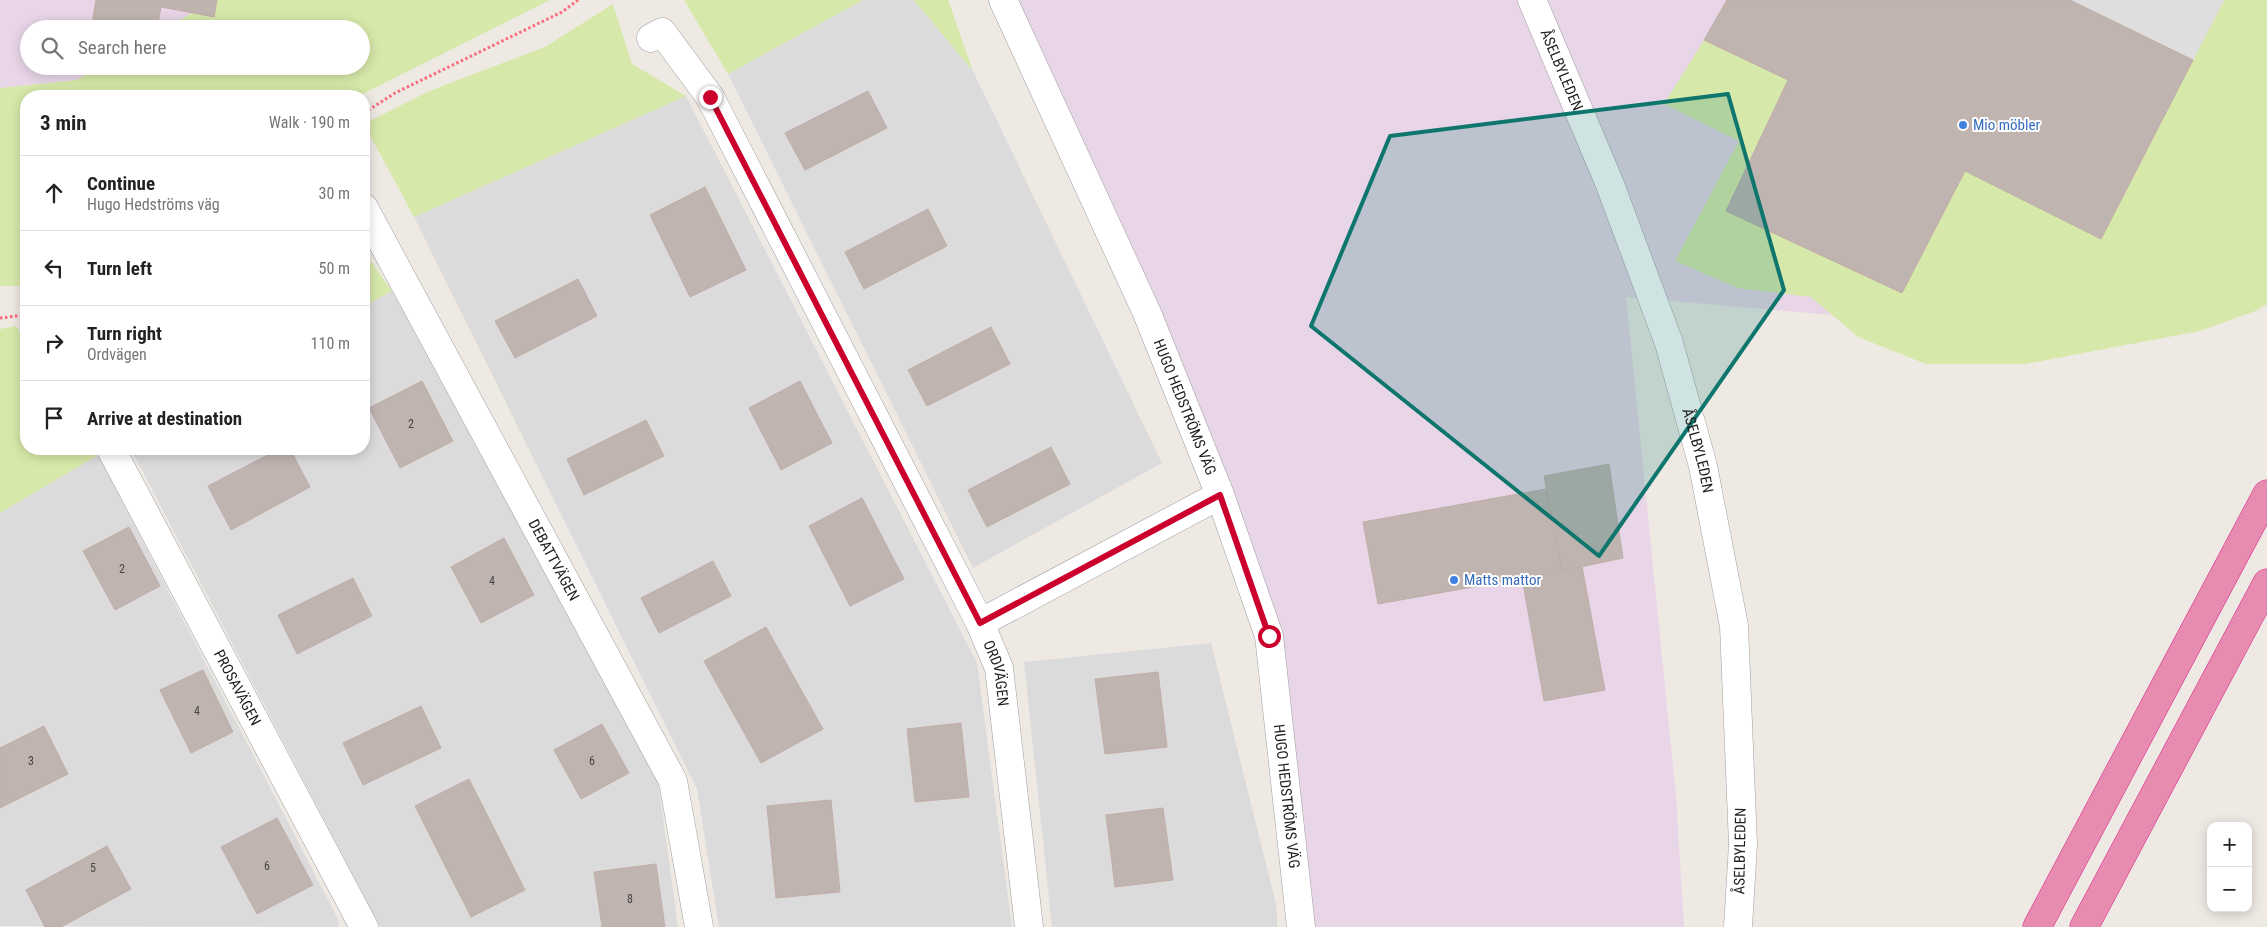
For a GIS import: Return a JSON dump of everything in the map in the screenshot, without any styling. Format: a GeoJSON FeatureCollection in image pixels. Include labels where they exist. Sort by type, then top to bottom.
{"type":"FeatureCollection","features":[{"type":"Feature","properties":{"kind":"highway"},"geometry":{"type":"LineString","coordinates":[[2037,927],[2267,494]]}},
{"type":"Feature","properties":{"kind":"highway"},"geometry":{"type":"LineString","coordinates":[[2084,927],[2267,583]]}},
{"type":"Feature","properties":{"kind":"street","name":"HUGO HEDSTRÖMS VÄG"},"geometry":{"type":"LineString","coordinates":[[1003,0],[1147,313],[1220,495],[1269,636],[1301,927]]}},
{"type":"Feature","properties":{"kind":"street","name":"ÅSELBYLEDEN"},"geometry":{"type":"LineString","coordinates":[[1532,0],[1609,182],[1666,334],[1703,466],[1734,626],[1743,844],[1738,927]]}},
{"type":"Feature","properties":{"kind":"street","name":"ORDVÄGEN"},"geometry":{"type":"LineString","coordinates":[[651,38],[662,32],[710,97],[980,623],[999,668],[1029,927]]}},
{"type":"Feature","properties":{"kind":"street","name":"DEBATTVÄGEN"},"geometry":{"type":"LineString","coordinates":[[370,219],[673,781],[699,927]]}},
{"type":"Feature","properties":{"kind":"street","name":"PROSAVÄGEN"},"geometry":{"type":"LineString","coordinates":[[114,455],[364,927]]}},
{"type":"Feature","properties":{"kind":"street"},"geometry":{"type":"LineString","coordinates":[[980,623],[1220,495]]}},
{"type":"Feature","properties":{"kind":"path"},"geometry":{"type":"LineString","coordinates":[[370,109],[395,93],[562,12],[578,0]]}},
{"type":"Feature","properties":{"kind":"path"},"geometry":{"type":"LineString","coordinates":[[0,318],[20,316]]}},
{"type":"Feature","properties":{"kind":"highlighted area"},"geometry":{"type":"Polygon","coordinates":[[[1728,94],[1784,290],[1599,556],[1311,326],[1390,136],[1728,94]]]}},
{"type":"Feature","properties":{"kind":"shaded area"},"geometry":{"type":"Polygon","coordinates":[[[0,0],[214,0],[180,20],[20,20],[20,75],[86,75],[77,80],[0,88],[0,0]]]}},
{"type":"Feature","properties":{"kind":"shaded area"},"geometry":{"type":"Polygon","coordinates":[[[863,0],[914,0],[973,71],[1162,463],[973,568],[728,74],[863,0]]]}},
{"type":"Feature","properties":{"kind":"shaded area"},"geometry":{"type":"Polygon","coordinates":[[[1003,0],[2267,0],[2267,17],[2097,338],[1626,297],[1676,797],[1684,927],[1301,927],[1269,636],[1003,0]]]}},
{"type":"Feature","properties":{"kind":"shaded area"},"geometry":{"type":"Polygon","coordinates":[[[2070,0],[2224,0],[2193,60],[2070,0]]]}},
{"type":"Feature","properties":{"kind":"shaded area"},"geometry":{"type":"Polygon","coordinates":[[[686,96],[977,663],[1012,927],[719,927],[697,789],[414,217],[686,96]]]}},
{"type":"Feature","properties":{"kind":"shaded area"},"geometry":{"type":"Polygon","coordinates":[[[392,291],[658,781],[678,927],[380,927],[134,455],[370,455],[370,303],[392,291]]]}},
{"type":"Feature","properties":{"kind":"shaded area"},"geometry":{"type":"Polygon","coordinates":[[[98,455],[337,917],[339,927],[0,926],[0,513],[98,455]]]}},
{"type":"Feature","properties":{"kind":"shaded area"},"geometry":{"type":"Polygon","coordinates":[[[1211,643],[1277,908],[1277,927],[1052,927],[1024,662],[1211,643]]]}},
{"type":"Feature","properties":{"kind":"green space"},"geometry":{"type":"Polygon","coordinates":[[[214,0],[550,0],[370,90],[20,90],[20,286],[0,286],[0,88],[77,80],[86,75],[370,75],[370,20],[180,20],[214,0]]]}},
{"type":"Feature","properties":{"kind":"green space"},"geometry":{"type":"Polygon","coordinates":[[[684,0],[863,0],[728,74],[684,0]]]}},
{"type":"Feature","properties":{"kind":"green space"},"geometry":{"type":"Polygon","coordinates":[[[914,0],[948,0],[973,71],[914,0]]]}},
{"type":"Feature","properties":{"kind":"green space"},"geometry":{"type":"Polygon","coordinates":[[[2224,0],[2267,0],[2267,304],[2258,310],[2200,331],[2025,364],[1926,364],[1858,337],[1811,297],[1738,288],[1675,261],[1739,141],[1664,104],[1704,40],[1788,80],[1726,210],[1902,293],[1965,171],[2101,239],[2224,0]]]}},
{"type":"Feature","properties":{"kind":"green space"},"geometry":{"type":"Polygon","coordinates":[[[613,4],[632,64],[686,96],[414,217],[370,135],[370,121],[429,91],[545,47],[613,4]]]}},
{"type":"Feature","properties":{"kind":"green space"},"geometry":{"type":"Polygon","coordinates":[[[370,260],[392,291],[370,303],[370,260]]]}},
{"type":"Feature","properties":{"kind":"green space"},"geometry":{"type":"Polygon","coordinates":[[[16,326],[20,333],[20,455],[98,455],[0,513],[0,329],[16,326]]]}},
{"type":"Feature","properties":{"kind":"building"},"geometry":{"type":"Polygon","coordinates":[[[96,0],[217,0],[214,17],[161,7],[159,20],[93,20],[96,0]]]}},
{"type":"Feature","properties":{"kind":"building","name":"Mio möbler"},"geometry":{"type":"Polygon","coordinates":[[[1727,0],[2070,0],[2193,60],[2101,239],[1965,171],[1902,293],[1726,211],[1788,80],[1704,40],[1727,0]]]}},
{"type":"Feature","properties":{"kind":"building"},"geometry":{"type":"Polygon","coordinates":[[[868,91],[887,128],[805,170],[785,133],[868,91]]]}},
{"type":"Feature","properties":{"kind":"building"},"geometry":{"type":"Polygon","coordinates":[[[705,187],[746,270],[690,297],[650,215],[705,187]]]}},
{"type":"Feature","properties":{"kind":"building"},"geometry":{"type":"Polygon","coordinates":[[[928,209],[947,246],[864,289],[845,252],[928,209]]]}},
{"type":"Feature","properties":{"kind":"building"},"geometry":{"type":"Polygon","coordinates":[[[578,279],[597,316],[515,358],[495,321],[578,279]]]}},
{"type":"Feature","properties":{"kind":"building"},"geometry":{"type":"Polygon","coordinates":[[[991,327],[1010,364],[927,406],[908,370],[991,327]]]}},
{"type":"Feature","properties":{"kind":"building"},"geometry":{"type":"Polygon","coordinates":[[[422,381],[453,441],[400,468],[370,407],[422,381]]]}},
{"type":"Feature","properties":{"kind":"building"},"geometry":{"type":"Polygon","coordinates":[[[800,381],[832,443],[781,470],[749,408],[800,381]]]}},
{"type":"Feature","properties":{"kind":"building"},"geometry":{"type":"Polygon","coordinates":[[[646,420],[664,456],[584,495],[567,459],[646,420]]]}},
{"type":"Feature","properties":{"kind":"building"},"geometry":{"type":"Polygon","coordinates":[[[1051,447],[1070,484],[987,527],[968,490],[1051,447]]]}},
{"type":"Feature","properties":{"kind":"building"},"geometry":{"type":"Polygon","coordinates":[[[267,455],[293,455],[310,487],[231,530],[208,486],[267,455]]]}},
{"type":"Feature","properties":{"kind":"building"},"geometry":{"type":"Polygon","coordinates":[[[1609,464],[1623,558],[1562,571],[1544,476],[1609,464]]]}},
{"type":"Feature","properties":{"kind":"building"},"geometry":{"type":"Polygon","coordinates":[[[1546,489],[1562,571],[1378,604],[1363,522],[1546,489]]]}},
{"type":"Feature","properties":{"kind":"building"},"geometry":{"type":"Polygon","coordinates":[[[862,498],[904,579],[850,606],[809,526],[862,498]]]}},
{"type":"Feature","properties":{"kind":"building"},"geometry":{"type":"Polygon","coordinates":[[[129,527],[160,586],[115,610],[83,551],[129,527]]]}},
{"type":"Feature","properties":{"kind":"building"},"geometry":{"type":"Polygon","coordinates":[[[504,538],[534,595],[481,623],[451,567],[504,538]]]}},
{"type":"Feature","properties":{"kind":"building"},"geometry":{"type":"Polygon","coordinates":[[[713,561],[731,596],[659,633],[641,598],[713,561]]]}},
{"type":"Feature","properties":{"kind":"building"},"geometry":{"type":"Polygon","coordinates":[[[1582,566],[1605,690],[1544,701],[1522,578],[1582,566]]]}},
{"type":"Feature","properties":{"kind":"building"},"geometry":{"type":"Polygon","coordinates":[[[353,578],[372,616],[297,654],[278,615],[353,578]]]}},
{"type":"Feature","properties":{"kind":"building"},"geometry":{"type":"Polygon","coordinates":[[[766,627],[823,729],[761,763],[704,661],[766,627]]]}},
{"type":"Feature","properties":{"kind":"building"},"geometry":{"type":"Polygon","coordinates":[[[203,670],[233,732],[191,753],[160,690],[203,670]]]}},
{"type":"Feature","properties":{"kind":"building"},"geometry":{"type":"Polygon","coordinates":[[[1158,672],[1167,747],[1105,754],[1095,679],[1158,672]]]}},
{"type":"Feature","properties":{"kind":"building"},"geometry":{"type":"Polygon","coordinates":[[[421,706],[441,748],[363,785],[343,743],[421,706]]]}},
{"type":"Feature","properties":{"kind":"building"},"geometry":{"type":"Polygon","coordinates":[[[961,723],[969,797],[915,802],[907,729],[961,723]]]}},
{"type":"Feature","properties":{"kind":"building"},"geometry":{"type":"Polygon","coordinates":[[[602,724],[629,773],[581,799],[554,750],[602,724]]]}},
{"type":"Feature","properties":{"kind":"building"},"geometry":{"type":"Polygon","coordinates":[[[44,726],[68,774],[0,808],[0,748],[44,726]]]}},
{"type":"Feature","properties":{"kind":"building"},"geometry":{"type":"Polygon","coordinates":[[[469,779],[525,890],[471,917],[415,806],[469,779]]]}},
{"type":"Feature","properties":{"kind":"building"},"geometry":{"type":"Polygon","coordinates":[[[831,800],[840,892],[776,898],[767,806],[831,800]]]}},
{"type":"Feature","properties":{"kind":"building"},"geometry":{"type":"Polygon","coordinates":[[[1163,808],[1173,880],[1115,887],[1106,815],[1163,808]]]}},
{"type":"Feature","properties":{"kind":"building"},"geometry":{"type":"Polygon","coordinates":[[[277,818],[313,885],[257,914],[221,847],[277,818]]]}},
{"type":"Feature","properties":{"kind":"building"},"geometry":{"type":"Polygon","coordinates":[[[107,846],[131,889],[61,927],[45,927],[26,890],[107,846]]]}},
{"type":"Feature","properties":{"kind":"building"},"geometry":{"type":"Polygon","coordinates":[[[656,864],[665,927],[602,927],[594,872],[656,864]]]}},
{"type":"Feature","properties":{"kind":"place","name":"Mio möbler"},"geometry":{"type":"Point","coordinates":[1963,125]}},
{"type":"Feature","properties":{"kind":"place","name":"Matts mattor"},"geometry":{"type":"Point","coordinates":[1454,580]}},
{"type":"Feature","properties":{"kind":"route"},"geometry":{"type":"LineString","coordinates":[[710,97],[980,623],[1220,495],[1269,636]]}}]}
